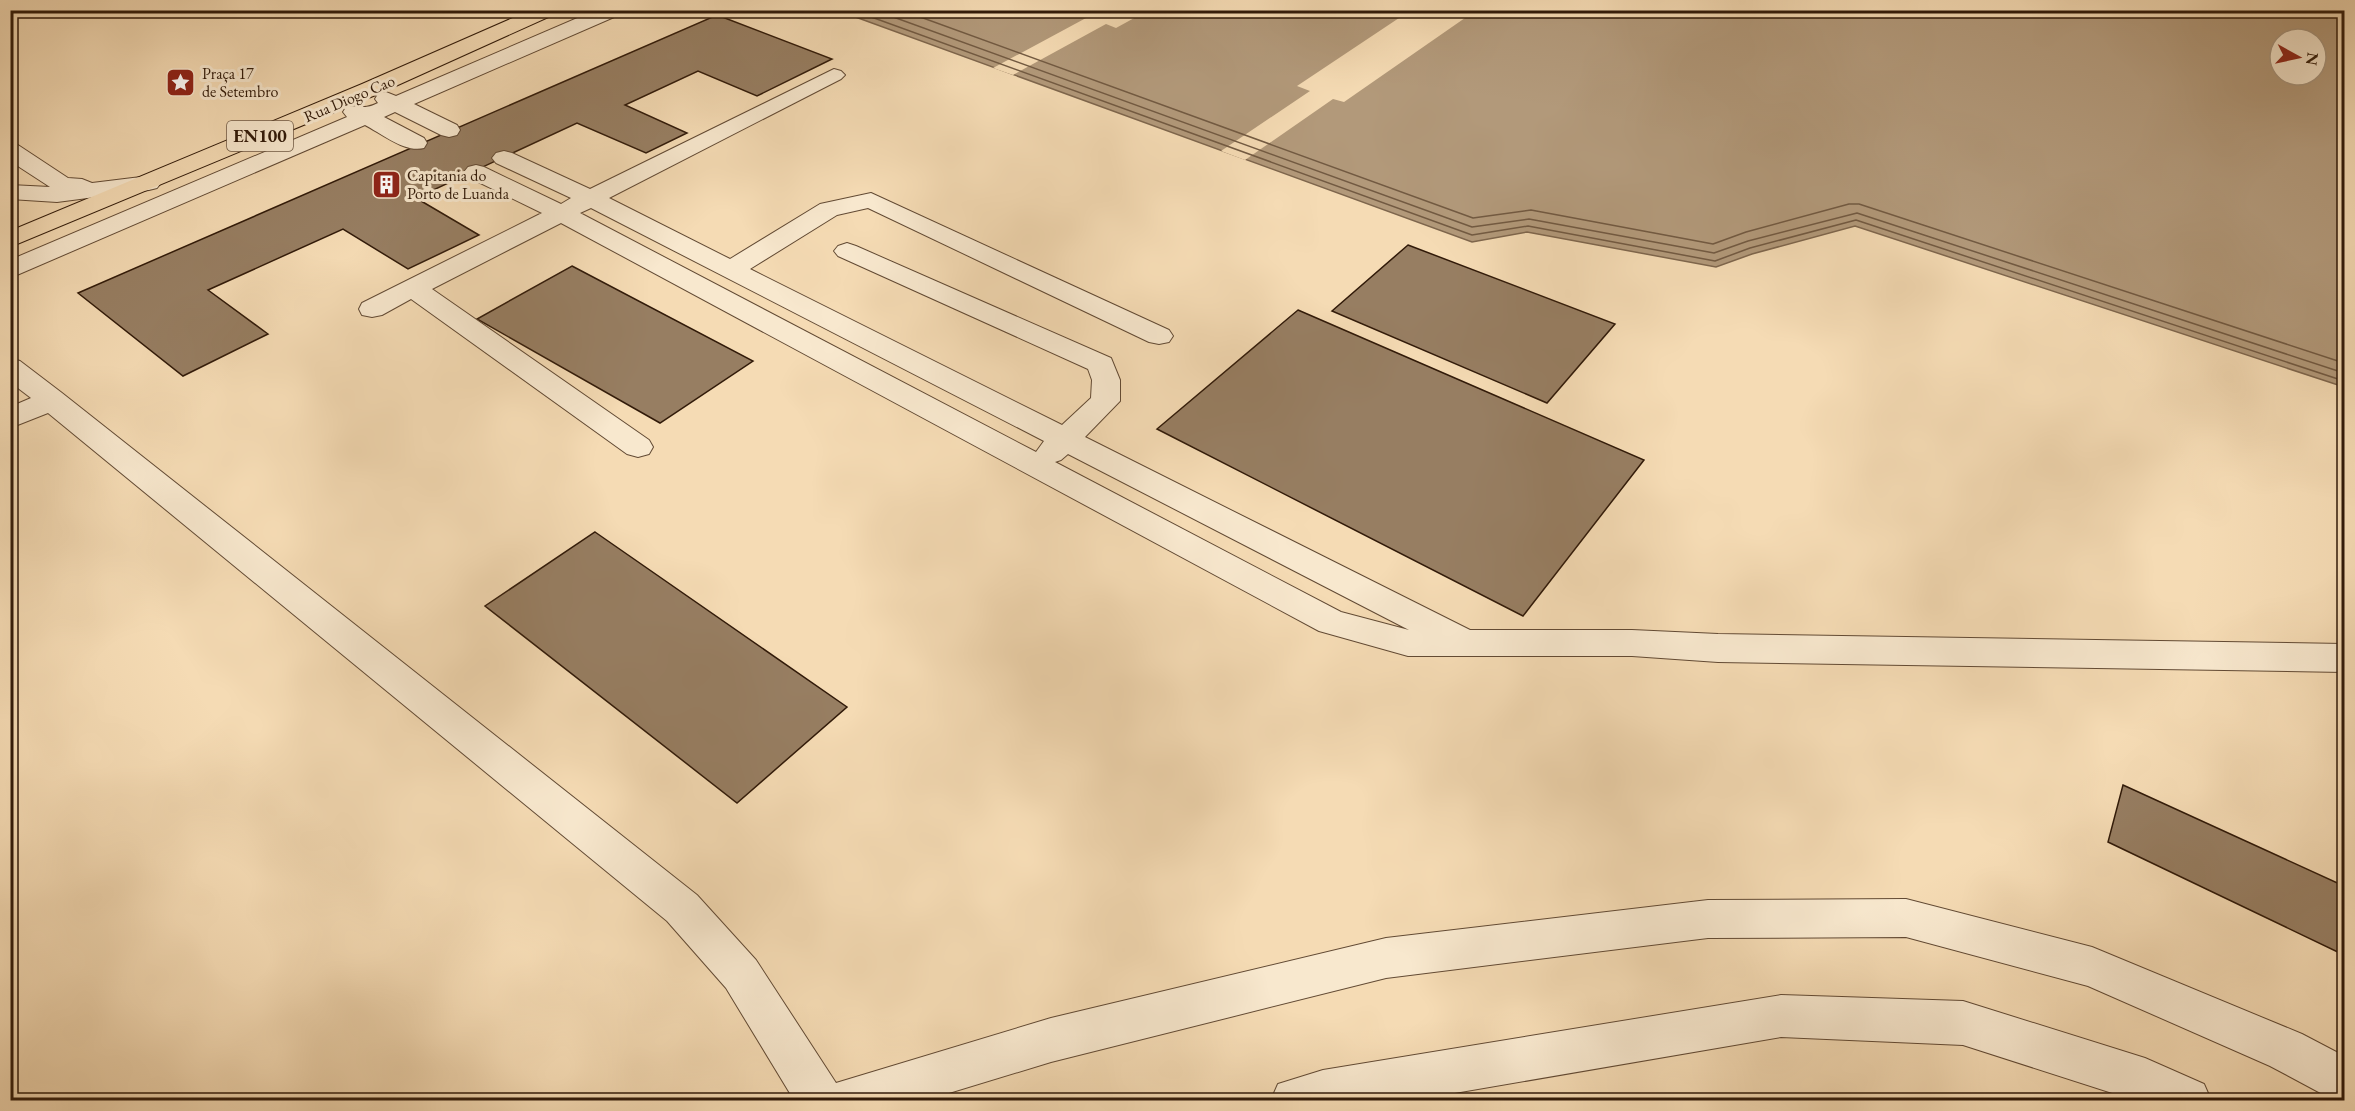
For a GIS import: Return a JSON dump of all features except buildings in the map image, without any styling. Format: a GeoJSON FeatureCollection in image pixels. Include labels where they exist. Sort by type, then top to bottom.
{"type":"FeatureCollection","features":[{"type":"Feature","properties":{"kind":"main road","name":"Rua Diogo Cao"},"geometry":{"type":"LineString","coordinates":[[149,183],[548,10]]}},
{"type":"Feature","properties":{"kind":"main road","name":"EN100"},"geometry":{"type":"LineString","coordinates":[[10,240],[149,183]]}},
{"type":"Feature","properties":{"kind":"lane"},"geometry":{"type":"LineString","coordinates":[[10,270],[614,10]]}},
{"type":"Feature","properties":{"kind":"lane"},"geometry":{"type":"LineString","coordinates":[[372,309],[834,75]]}},
{"type":"Feature","properties":{"kind":"lane"},"geometry":{"type":"LineString","coordinates":[[370,89],[449,130]]}},
{"type":"Feature","properties":{"kind":"lane"},"geometry":{"type":"LineString","coordinates":[[332,105],[368,117],[416,143]]}},
{"type":"Feature","properties":{"kind":"lane"},"geometry":{"type":"LineString","coordinates":[[10,150],[62,185],[105,188]]}},
{"type":"Feature","properties":{"kind":"lane"},"geometry":{"type":"LineString","coordinates":[[504,158],[592,199],[1469,645]]}},
{"type":"Feature","properties":{"kind":"lane"},"geometry":{"type":"LineString","coordinates":[[476,172],[563,214],[679,275],[1331,622],[1408,642],[1469,645],[1632,643],[1718,648],[2344,658]]}},
{"type":"Feature","properties":{"kind":"lane"},"geometry":{"type":"LineString","coordinates":[[10,192],[57,195],[149,183]]}},
{"type":"Feature","properties":{"kind":"lane"},"geometry":{"type":"LineString","coordinates":[[679,275],[720,264],[829,209],[870,200],[1159,336]]}},
{"type":"Feature","properties":{"kind":"lane"},"geometry":{"type":"LineString","coordinates":[[847,250],[1101,364],[1106,380],[1105,401],[1066,440],[1034,465]]}},
{"type":"Feature","properties":{"kind":"lane"},"geometry":{"type":"LineString","coordinates":[[414,289],[638,447]]}},
{"type":"Feature","properties":{"kind":"lane"},"geometry":{"type":"LineString","coordinates":[[10,367],[682,908],[741,974],[820,1101]]}},
{"type":"Feature","properties":{"kind":"lane"},"geometry":{"type":"LineString","coordinates":[[10,418],[52,400]]}},
{"type":"Feature","properties":{"kind":"lane"},"geometry":{"type":"LineString","coordinates":[[852,1101],[1051,1040],[1386,958],[1708,919],[1906,918],[2092,967],[2286,1050],[2344,1081]]}},
{"type":"Feature","properties":{"kind":"lane"},"geometry":{"type":"LineString","coordinates":[[1294,1101],[1323,1093],[1781,1016],[1963,1023],[2145,1081],[2188,1101]]}},
{"type":"Feature","properties":{"kind":"water"},"geometry":{"type":"Polygon","coordinates":[[[839,11],[2344,11],[2344,387],[1855,226],[1752,254],[1716,267],[1527,232],[1472,242],[839,11]]]}},
{"type":"Feature","properties":{"kind":"pier"},"geometry":{"type":"Polygon","coordinates":[[[1411,10],[1475,11],[1344,102],[1333,99],[1245,160],[1221,151],[1310,91],[1297,86],[1411,10]]]}},
{"type":"Feature","properties":{"kind":"pier"},"geometry":{"type":"Polygon","coordinates":[[[1078,11],[1147,11],[1116,28],[1106,24],[1013,75],[993,68],[1086,18],[1074,13],[1078,11]]]}},
{"type":"Feature","properties":{"kind":"place","name":"Praça 17 de Setembro"},"geometry":{"type":"Point","coordinates":[181,82]}},
{"type":"Feature","properties":{"kind":"place","name":"Capitania do Porto de Luanda"},"geometry":{"type":"Point","coordinates":[386,184]}}]}
